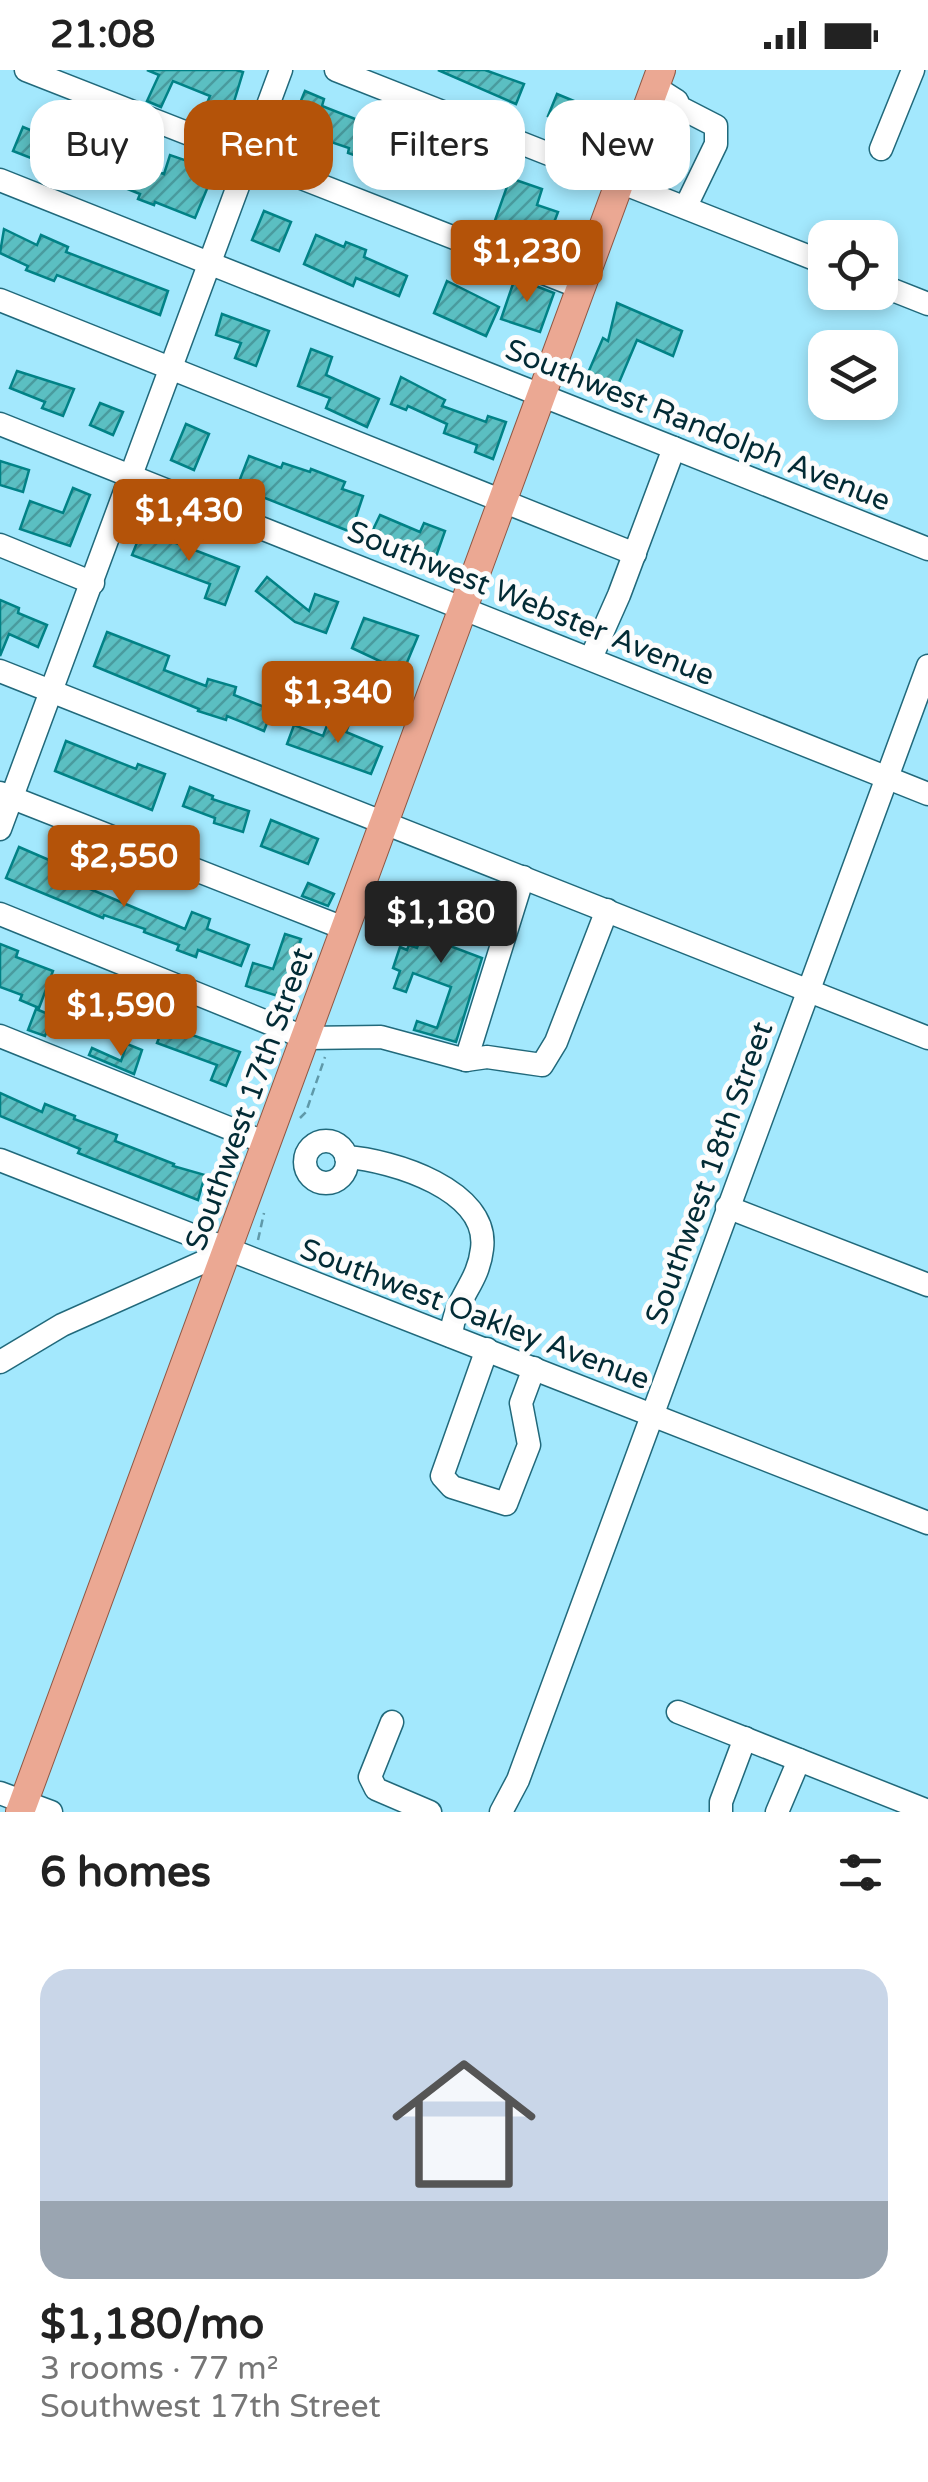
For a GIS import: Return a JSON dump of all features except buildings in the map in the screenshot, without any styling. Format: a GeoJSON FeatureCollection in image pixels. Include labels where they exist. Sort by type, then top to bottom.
{"type":"FeatureCollection","features":[{"type":"Feature","properties":{"kind":"main road","name":"Southwest 17th Street"},"geometry":{"type":"LineString","coordinates":[[648,100],[657,75]]}},
{"type":"Feature","properties":{"kind":"main road","name":"Southwest 17th Street"},"geometry":{"type":"LineString","coordinates":[[15,1802],[228,1251],[617,190]]}},
{"type":"Feature","properties":{"kind":"street"},"geometry":{"type":"LineString","coordinates":[[26,70],[184,131]]}},
{"type":"Feature","properties":{"kind":"street"},"geometry":{"type":"LineString","coordinates":[[270,100],[281,70]]}},
{"type":"Feature","properties":{"kind":"street"},"geometry":{"type":"LineString","coordinates":[[336,70],[545,152]]}},
{"type":"Feature","properties":{"kind":"street"},"geometry":{"type":"LineString","coordinates":[[881,150],[914,70]]}},
{"type":"Feature","properties":{"kind":"street"},"geometry":{"type":"LineString","coordinates":[[657,75],[679,107],[716,126],[718,133],[686,206]]}},
{"type":"Feature","properties":{"kind":"street","name":"Southwest Randolph Avenue"},"geometry":{"type":"LineString","coordinates":[[0,180],[928,549]]}},
{"type":"Feature","properties":{"kind":"street"},"geometry":{"type":"LineString","coordinates":[[333,189],[582,288]]}},
{"type":"Feature","properties":{"kind":"street"},"geometry":{"type":"LineString","coordinates":[[0,829],[6,795],[53,692],[238,190]]}},
{"type":"Feature","properties":{"kind":"street"},"geometry":{"type":"LineString","coordinates":[[642,190],[808,256]]}},
{"type":"Feature","properties":{"kind":"street"},"geometry":{"type":"LineString","coordinates":[[898,292],[928,304]]}},
{"type":"Feature","properties":{"kind":"street"},"geometry":{"type":"LineString","coordinates":[[0,300],[635,554]]}},
{"type":"Feature","properties":{"kind":"street","name":"Southwest Webster Avenue"},"geometry":{"type":"LineString","coordinates":[[0,424],[928,794]]}},
{"type":"Feature","properties":{"kind":"street"},"geometry":{"type":"LineString","coordinates":[[591,658],[674,448]]}},
{"type":"Feature","properties":{"kind":"street"},"geometry":{"type":"LineString","coordinates":[[0,545],[93,584]]}},
{"type":"Feature","properties":{"kind":"street","name":"Southwest 18th Street"},"geometry":{"type":"LineString","coordinates":[[502,1812],[518,1780],[654,1416],[727,1207],[928,666]]}},
{"type":"Feature","properties":{"kind":"street"},"geometry":{"type":"LineString","coordinates":[[0,671],[928,1038]]}},
{"type":"Feature","properties":{"kind":"street"},"geometry":{"type":"LineString","coordinates":[[6,795],[346,929]]}},
{"type":"Feature","properties":{"kind":"street"},"geometry":{"type":"LineString","coordinates":[[466,1060],[524,878]]}},
{"type":"Feature","properties":{"kind":"street"},"geometry":{"type":"LineString","coordinates":[[0,914],[306,1038],[381,1038],[466,1060],[487,1057],[542,1065],[556,1042],[607,910]]}},
{"type":"Feature","properties":{"kind":"street"},"geometry":{"type":"LineString","coordinates":[[0,1036],[266,1143]]}},
{"type":"Feature","properties":{"kind":"street"},"geometry":{"type":"LineString","coordinates":[[346,1157],[368,1158],[445,1187],[468,1204],[483,1245],[471,1287],[476,1296],[466,1320],[451,1336]]}},
{"type":"Feature","properties":{"kind":"street","name":"Southwest Oakley Avenue"},"geometry":{"type":"LineString","coordinates":[[0,1160],[928,1523]]}},
{"type":"Feature","properties":{"kind":"street"},"geometry":{"type":"LineString","coordinates":[[727,1207],[928,1284]]}},
{"type":"Feature","properties":{"kind":"street"},"geometry":{"type":"LineString","coordinates":[[0,1362],[62,1325],[228,1251]]}},
{"type":"Feature","properties":{"kind":"street"},"geometry":{"type":"LineString","coordinates":[[486,1349],[442,1476],[452,1487],[506,1504],[529,1446],[521,1404],[534,1368]]}},
{"type":"Feature","properties":{"kind":"street"},"geometry":{"type":"LineString","coordinates":[[678,1712],[928,1811]]}},
{"type":"Feature","properties":{"kind":"street"},"geometry":{"type":"LineString","coordinates":[[392,1722],[370,1776],[376,1788],[430,1812]]}},
{"type":"Feature","properties":{"kind":"street"},"geometry":{"type":"LineString","coordinates":[[721,1812],[721,1802],[745,1738]]}},
{"type":"Feature","properties":{"kind":"street"},"geometry":{"type":"LineString","coordinates":[[777,1812],[799,1760]]}},
{"type":"Feature","properties":{"kind":"street"},"geometry":{"type":"LineString","coordinates":[[15,1802],[51,1812]]}}]}
